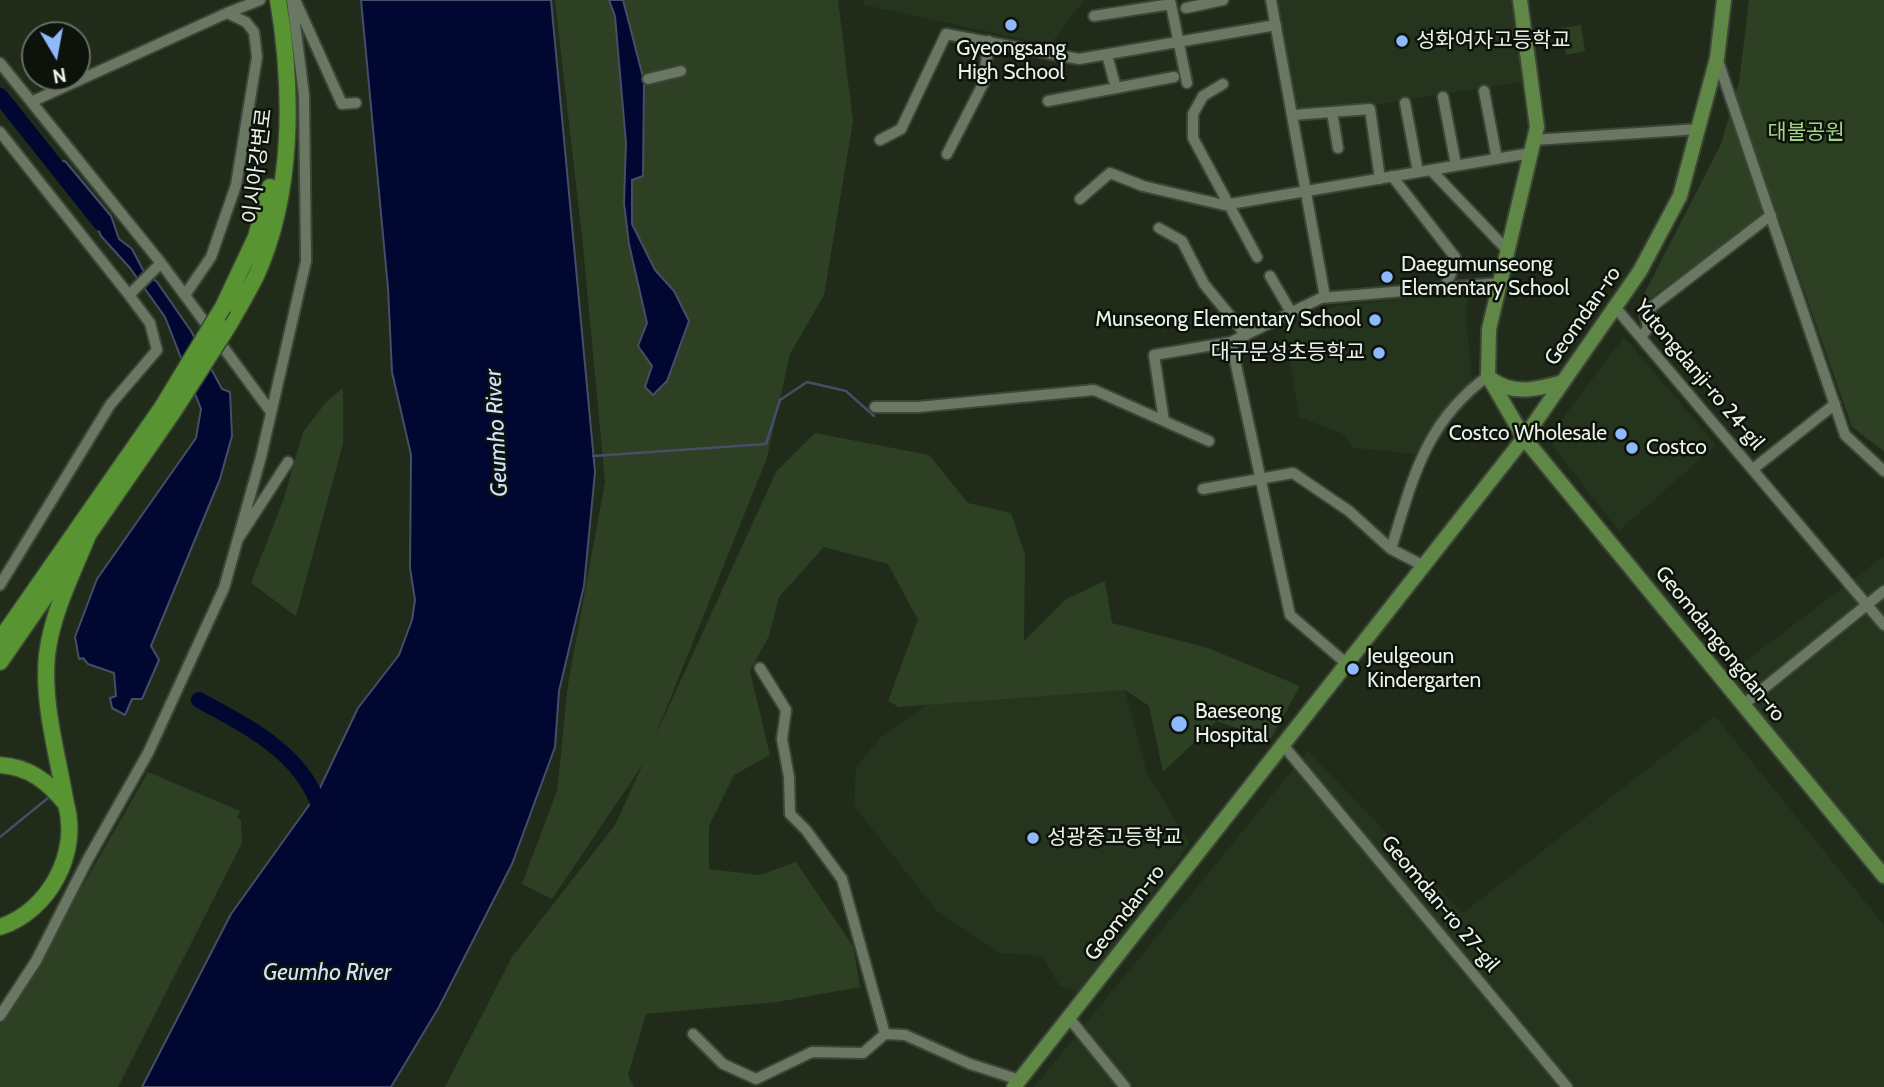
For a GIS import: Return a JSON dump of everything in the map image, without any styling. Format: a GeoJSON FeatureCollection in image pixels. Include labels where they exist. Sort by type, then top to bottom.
{"type":"FeatureCollection","features":[{"type":"Feature","properties":{"kind":"highway","name":"이시아강변로"},"geometry":{"type":"LineString","coordinates":[[168,409],[223,307],[256,237],[264,212],[276,148],[275,52],[270,0]]}},
{"type":"Feature","properties":{"kind":"highway","name":"이시아강변로"},"geometry":{"type":"LineString","coordinates":[[168,409],[227,328],[256,275],[274,223],[283,171],[288,111],[278,0]]}},
{"type":"Feature","properties":{"kind":"highway"},"geometry":{"type":"LineString","coordinates":[[0,662],[89,533],[168,409]]}},
{"type":"Feature","properties":{"kind":"highway"},"geometry":{"type":"LineString","coordinates":[[1,639],[168,409]]}},
{"type":"Feature","properties":{"kind":"highway"},"geometry":{"type":"LineString","coordinates":[[0,927],[26,915],[42,900],[55,881],[70,844],[72,824],[53,738],[47,656],[52,632],[89,533]]}},
{"type":"Feature","properties":{"kind":"highway"},"geometry":{"type":"LineString","coordinates":[[0,765],[17,766],[36,774],[66,804]]}},
{"type":"Feature","properties":{"kind":"main road"},"geometry":{"type":"LineString","coordinates":[[1521,0],[1537,127],[1489,329],[1488,376],[1503,387],[1528,391],[1563,382]]}},
{"type":"Feature","properties":{"kind":"main road","name":"Geomdan-ro"},"geometry":{"type":"LineString","coordinates":[[1017,1084],[1524,438],[1640,271],[1680,196],[1717,58],[1724,0]]}},
{"type":"Feature","properties":{"kind":"main road","name":"Geomdangongdan-ro"},"geometry":{"type":"LineString","coordinates":[[1488,376],[1524,438],[1884,876]]}},
{"type":"Feature","properties":{"kind":"street"},"geometry":{"type":"LineString","coordinates":[[31,102],[260,0]]}},
{"type":"Feature","properties":{"kind":"street"},"geometry":{"type":"LineString","coordinates":[[293,0],[342,104],[356,103]]}},
{"type":"Feature","properties":{"kind":"street"},"geometry":{"type":"LineString","coordinates":[[0,1016],[36,961],[88,859],[148,753],[224,588],[233,547],[261,457],[306,261],[304,95],[293,0]]}},
{"type":"Feature","properties":{"kind":"street"},"geometry":{"type":"LineString","coordinates":[[1186,8],[1223,0]]}},
{"type":"Feature","properties":{"kind":"street"},"geometry":{"type":"LineString","coordinates":[[1271,0],[1325,297]]}},
{"type":"Feature","properties":{"kind":"street"},"geometry":{"type":"LineString","coordinates":[[1094,16],[1170,2],[1187,83]]}},
{"type":"Feature","properties":{"kind":"street"},"geometry":{"type":"LineString","coordinates":[[185,295],[211,257],[236,185],[257,57],[254,32],[246,22],[227,13]]}},
{"type":"Feature","properties":{"kind":"street"},"geometry":{"type":"LineString","coordinates":[[880,139],[901,129],[946,34],[1079,59],[1276,25]]}},
{"type":"Feature","properties":{"kind":"street"},"geometry":{"type":"LineString","coordinates":[[947,154],[983,84],[989,41]]}},
{"type":"Feature","properties":{"kind":"street"},"geometry":{"type":"LineString","coordinates":[[1107,55],[1116,88]]}},
{"type":"Feature","properties":{"kind":"street","name":"Geomdan-ro"},"geometry":{"type":"LineString","coordinates":[[1717,58],[1845,435],[1884,471]]}},
{"type":"Feature","properties":{"kind":"street"},"geometry":{"type":"LineString","coordinates":[[0,63],[161,264],[271,412]]}},
{"type":"Feature","properties":{"kind":"street"},"geometry":{"type":"LineString","coordinates":[[648,79],[681,71]]}},
{"type":"Feature","properties":{"kind":"street"},"geometry":{"type":"LineString","coordinates":[[1048,100],[1174,77]]}},
{"type":"Feature","properties":{"kind":"street"},"geometry":{"type":"LineString","coordinates":[[1223,84],[1203,96],[1193,114],[1194,138],[1257,257]]}},
{"type":"Feature","properties":{"kind":"street"},"geometry":{"type":"LineString","coordinates":[[1484,91],[1497,159]]}},
{"type":"Feature","properties":{"kind":"street"},"geometry":{"type":"LineString","coordinates":[[1443,97],[1456,166]]}},
{"type":"Feature","properties":{"kind":"street"},"geometry":{"type":"LineString","coordinates":[[1405,103],[1418,172]]}},
{"type":"Feature","properties":{"kind":"street"},"geometry":{"type":"LineString","coordinates":[[1293,115],[1370,108],[1380,178]]}},
{"type":"Feature","properties":{"kind":"street"},"geometry":{"type":"LineString","coordinates":[[1332,112],[1338,148]]}},
{"type":"Feature","properties":{"kind":"street"},"geometry":{"type":"LineString","coordinates":[[1080,200],[1110,173],[1143,186],[1224,205],[1497,159],[1533,146],[1699,129]]}},
{"type":"Feature","properties":{"kind":"street"},"geometry":{"type":"LineString","coordinates":[[0,132],[150,323],[157,350],[110,405],[0,585]]}},
{"type":"Feature","properties":{"kind":"street"},"geometry":{"type":"LineString","coordinates":[[1431,170],[1508,251]]}},
{"type":"Feature","properties":{"kind":"street"},"geometry":{"type":"LineString","coordinates":[[1392,176],[1455,257],[1456,262],[1445,287]]}},
{"type":"Feature","properties":{"kind":"street"},"geometry":{"type":"LineString","coordinates":[[1641,337],[1648,328],[1646,312],[1770,215]]}},
{"type":"Feature","properties":{"kind":"street"},"geometry":{"type":"LineString","coordinates":[[1159,229],[1182,241],[1204,284],[1246,335]]}},
{"type":"Feature","properties":{"kind":"street"},"geometry":{"type":"LineString","coordinates":[[129,294],[161,264]]}},
{"type":"Feature","properties":{"kind":"street"},"geometry":{"type":"LineString","coordinates":[[1270,276],[1291,312]]}},
{"type":"Feature","properties":{"kind":"street"},"geometry":{"type":"LineString","coordinates":[[1164,421],[1154,355],[1231,342],[1325,297],[1500,283]]}},
{"type":"Feature","properties":{"kind":"street","name":"Yutongdanji-ro 24-gil"},"geometry":{"type":"LineString","coordinates":[[1615,307],[1884,625]]}},
{"type":"Feature","properties":{"kind":"street"},"geometry":{"type":"LineString","coordinates":[[1231,342],[1290,615],[1347,664]]}},
{"type":"Feature","properties":{"kind":"street"},"geometry":{"type":"LineString","coordinates":[[1391,549],[1419,457],[1443,418],[1464,394],[1488,376]]}},
{"type":"Feature","properties":{"kind":"street"},"geometry":{"type":"LineString","coordinates":[[875,407],[918,407],[1094,390],[1209,441]]}},
{"type":"Feature","properties":{"kind":"street","name":"Yutongdanji-ro 24-gil"},"geometry":{"type":"LineString","coordinates":[[1753,469],[1835,404]]}},
{"type":"Feature","properties":{"kind":"street"},"geometry":{"type":"LineString","coordinates":[[233,547],[288,462]]}},
{"type":"Feature","properties":{"kind":"street"},"geometry":{"type":"LineString","coordinates":[[1203,489],[1293,473],[1349,511],[1391,549],[1422,565]]}},
{"type":"Feature","properties":{"kind":"street"},"geometry":{"type":"LineString","coordinates":[[1743,705],[1884,591]]}},
{"type":"Feature","properties":{"kind":"street"},"geometry":{"type":"LineString","coordinates":[[760,668],[786,710],[782,738],[789,777],[790,814],[806,830],[842,879],[886,1034]]}},
{"type":"Feature","properties":{"kind":"street","name":"Geomdan-ro 27-gil"},"geometry":{"type":"LineString","coordinates":[[1283,746],[1567,1087]]}},
{"type":"Feature","properties":{"kind":"street"},"geometry":{"type":"LineString","coordinates":[[1069,1018],[1125,1087]]}},
{"type":"Feature","properties":{"kind":"street"},"geometry":{"type":"LineString","coordinates":[[693,1034],[723,1064],[756,1079],[812,1052],[863,1052],[886,1034],[905,1035],[1017,1084]]}},
{"type":"Feature","properties":{"kind":"shaded area","name":"Gyeongsang High School"},"geometry":{"type":"Polygon","coordinates":[[[864,0],[1084,0],[1050,45],[864,5],[864,0]]]}},
{"type":"Feature","properties":{"kind":"shaded area","name":"성화여자고등학교"},"geometry":{"type":"Polygon","coordinates":[[[1277,0],[1514,0],[1527,81],[1372,105],[1294,109],[1277,0]]]}},
{"type":"Feature","properties":{"kind":"shaded area","name":"대구문성초등학교"},"geometry":{"type":"Polygon","coordinates":[[[1469,291],[1466,315],[1472,378],[1466,390],[1438,420],[1416,454],[1354,448],[1343,434],[1299,417],[1284,328],[1336,306],[1469,291]]]}},
{"type":"Feature","properties":{"kind":"shaded area"},"geometry":{"type":"Polygon","coordinates":[[[1624,337],[1716,445],[1619,531],[1547,439],[1624,337]]]}},
{"type":"Feature","properties":{"kind":"shaded area"},"geometry":{"type":"Polygon","coordinates":[[[1884,556],[1884,871],[1722,679],[1884,556]]]}},
{"type":"Feature","properties":{"kind":"shaded area","name":"성광중고등학교"},"geometry":{"type":"Polygon","coordinates":[[[1125,690],[1147,773],[1190,844],[1078,992],[1059,986],[1043,956],[1000,953],[936,910],[854,806],[856,767],[880,738],[942,694],[1125,690]]]}},
{"type":"Feature","properties":{"kind":"shaded area"},"geometry":{"type":"Polygon","coordinates":[[[1715,716],[1884,925],[1884,1087],[1034,1087],[1308,751],[1463,913],[1715,716]]]}},
{"type":"Feature","properties":{"kind":"green space"},"geometry":{"type":"Polygon","coordinates":[[[555,0],[838,0],[853,121],[824,295],[790,354],[767,458],[654,739],[776,472],[815,433],[929,455],[968,503],[1011,513],[1025,555],[1024,641],[1066,599],[1105,581],[1112,623],[1208,648],[1300,686],[1270,740],[1217,721],[1163,772],[1149,706],[1125,690],[899,707],[888,701],[918,620],[888,564],[824,547],[779,597],[769,636],[750,671],[770,755],[734,775],[709,826],[709,869],[760,875],[796,862],[853,946],[860,987],[777,1002],[646,1014],[628,1075],[634,1087],[445,1087],[512,957],[615,825],[643,764],[552,899],[522,884],[557,791],[568,684],[605,482],[583,246],[555,0]]]}},
{"type":"Feature","properties":{"kind":"green space","name":"대불공원"},"geometry":{"type":"Polygon","coordinates":[[[1749,0],[1884,0],[1884,451],[1852,427],[1775,207],[1637,308],[1721,144],[1739,82],[1749,0]]]}},
{"type":"Feature","properties":{"kind":"green space"},"geometry":{"type":"Polygon","coordinates":[[[1581,25],[1585,51],[1566,55],[1561,28],[1581,25]]]}},
{"type":"Feature","properties":{"kind":"green space"},"geometry":{"type":"Polygon","coordinates":[[[343,388],[343,444],[296,616],[251,583],[284,498],[303,432],[327,401],[343,388]]]}},
{"type":"Feature","properties":{"kind":"green space"},"geometry":{"type":"Polygon","coordinates":[[[148,772],[240,811],[237,817],[241,820],[242,843],[118,1087],[0,1087],[0,1017],[31,976],[148,772]]]}},
{"type":"Feature","properties":{"kind":"water","name":"Geumho River"},"geometry":{"type":"Polygon","coordinates":[[[361,0],[551,0],[595,472],[584,586],[559,691],[555,747],[512,864],[439,1007],[391,1087],[142,1087],[231,914],[317,794],[358,708],[399,655],[412,620],[415,600],[410,568],[411,455],[392,372],[388,288],[361,0]]]}},
{"type":"Feature","properties":{"kind":"water"},"geometry":{"type":"Polygon","coordinates":[[[609,0],[623,0],[644,81],[643,176],[632,180],[632,224],[655,270],[674,291],[689,321],[667,381],[653,395],[645,387],[652,366],[638,346],[647,323],[629,244],[624,203],[626,143],[615,16],[609,0]]]}},
{"type":"Feature","properties":{"kind":"water"},"geometry":{"type":"Polygon","coordinates":[[[65,161],[111,216],[119,239],[132,249],[143,270],[157,282],[191,331],[222,389],[230,392],[232,436],[220,479],[151,646],[159,660],[142,699],[132,699],[125,715],[112,708],[110,698],[116,696],[114,673],[88,664],[83,658],[79,659],[75,637],[97,579],[196,438],[201,409],[165,317],[130,268],[101,236],[88,206],[57,162],[65,161]]]}},
{"type":"Feature","properties":{"kind":"waterway"},"geometry":{"type":"LineString","coordinates":[[0,96],[101,223]]}},
{"type":"Feature","properties":{"kind":"waterway"},"geometry":{"type":"LineString","coordinates":[[593,456],[766,444],[780,400],[807,382],[846,391],[874,416]]}},
{"type":"Feature","properties":{"kind":"waterway"},"geometry":{"type":"LineString","coordinates":[[199,700],[256,733],[290,760],[315,795],[322,816]]}},
{"type":"Feature","properties":{"kind":"waterway"},"geometry":{"type":"LineString","coordinates":[[0,837],[48,798]]}},
{"type":"Feature","properties":{"kind":"place","name":"Gyeongsang High School"},"geometry":{"type":"Point","coordinates":[1011,25]}},
{"type":"Feature","properties":{"kind":"place","name":"성화여자고등학교"},"geometry":{"type":"Point","coordinates":[1402,41]}},
{"type":"Feature","properties":{"kind":"place","name":"Daegumunseong Elementary School"},"geometry":{"type":"Point","coordinates":[1387,277]}},
{"type":"Feature","properties":{"kind":"place","name":"Munseong Elementary School"},"geometry":{"type":"Point","coordinates":[1375,320]}},
{"type":"Feature","properties":{"kind":"place","name":"대구문성초등학교"},"geometry":{"type":"Point","coordinates":[1379,353]}},
{"type":"Feature","properties":{"kind":"place","name":"Costco Wholesale"},"geometry":{"type":"Point","coordinates":[1621,434]}},
{"type":"Feature","properties":{"kind":"place","name":"Costco"},"geometry":{"type":"Point","coordinates":[1632,448]}},
{"type":"Feature","properties":{"kind":"place","name":"Jeulgeoun Kindergarten"},"geometry":{"type":"Point","coordinates":[1353,669]}},
{"type":"Feature","properties":{"kind":"place","name":"Baeseong Hospital"},"geometry":{"type":"Point","coordinates":[1179,724]}},
{"type":"Feature","properties":{"kind":"place","name":"성광중고등학교"},"geometry":{"type":"Point","coordinates":[1033,838]}}]}
